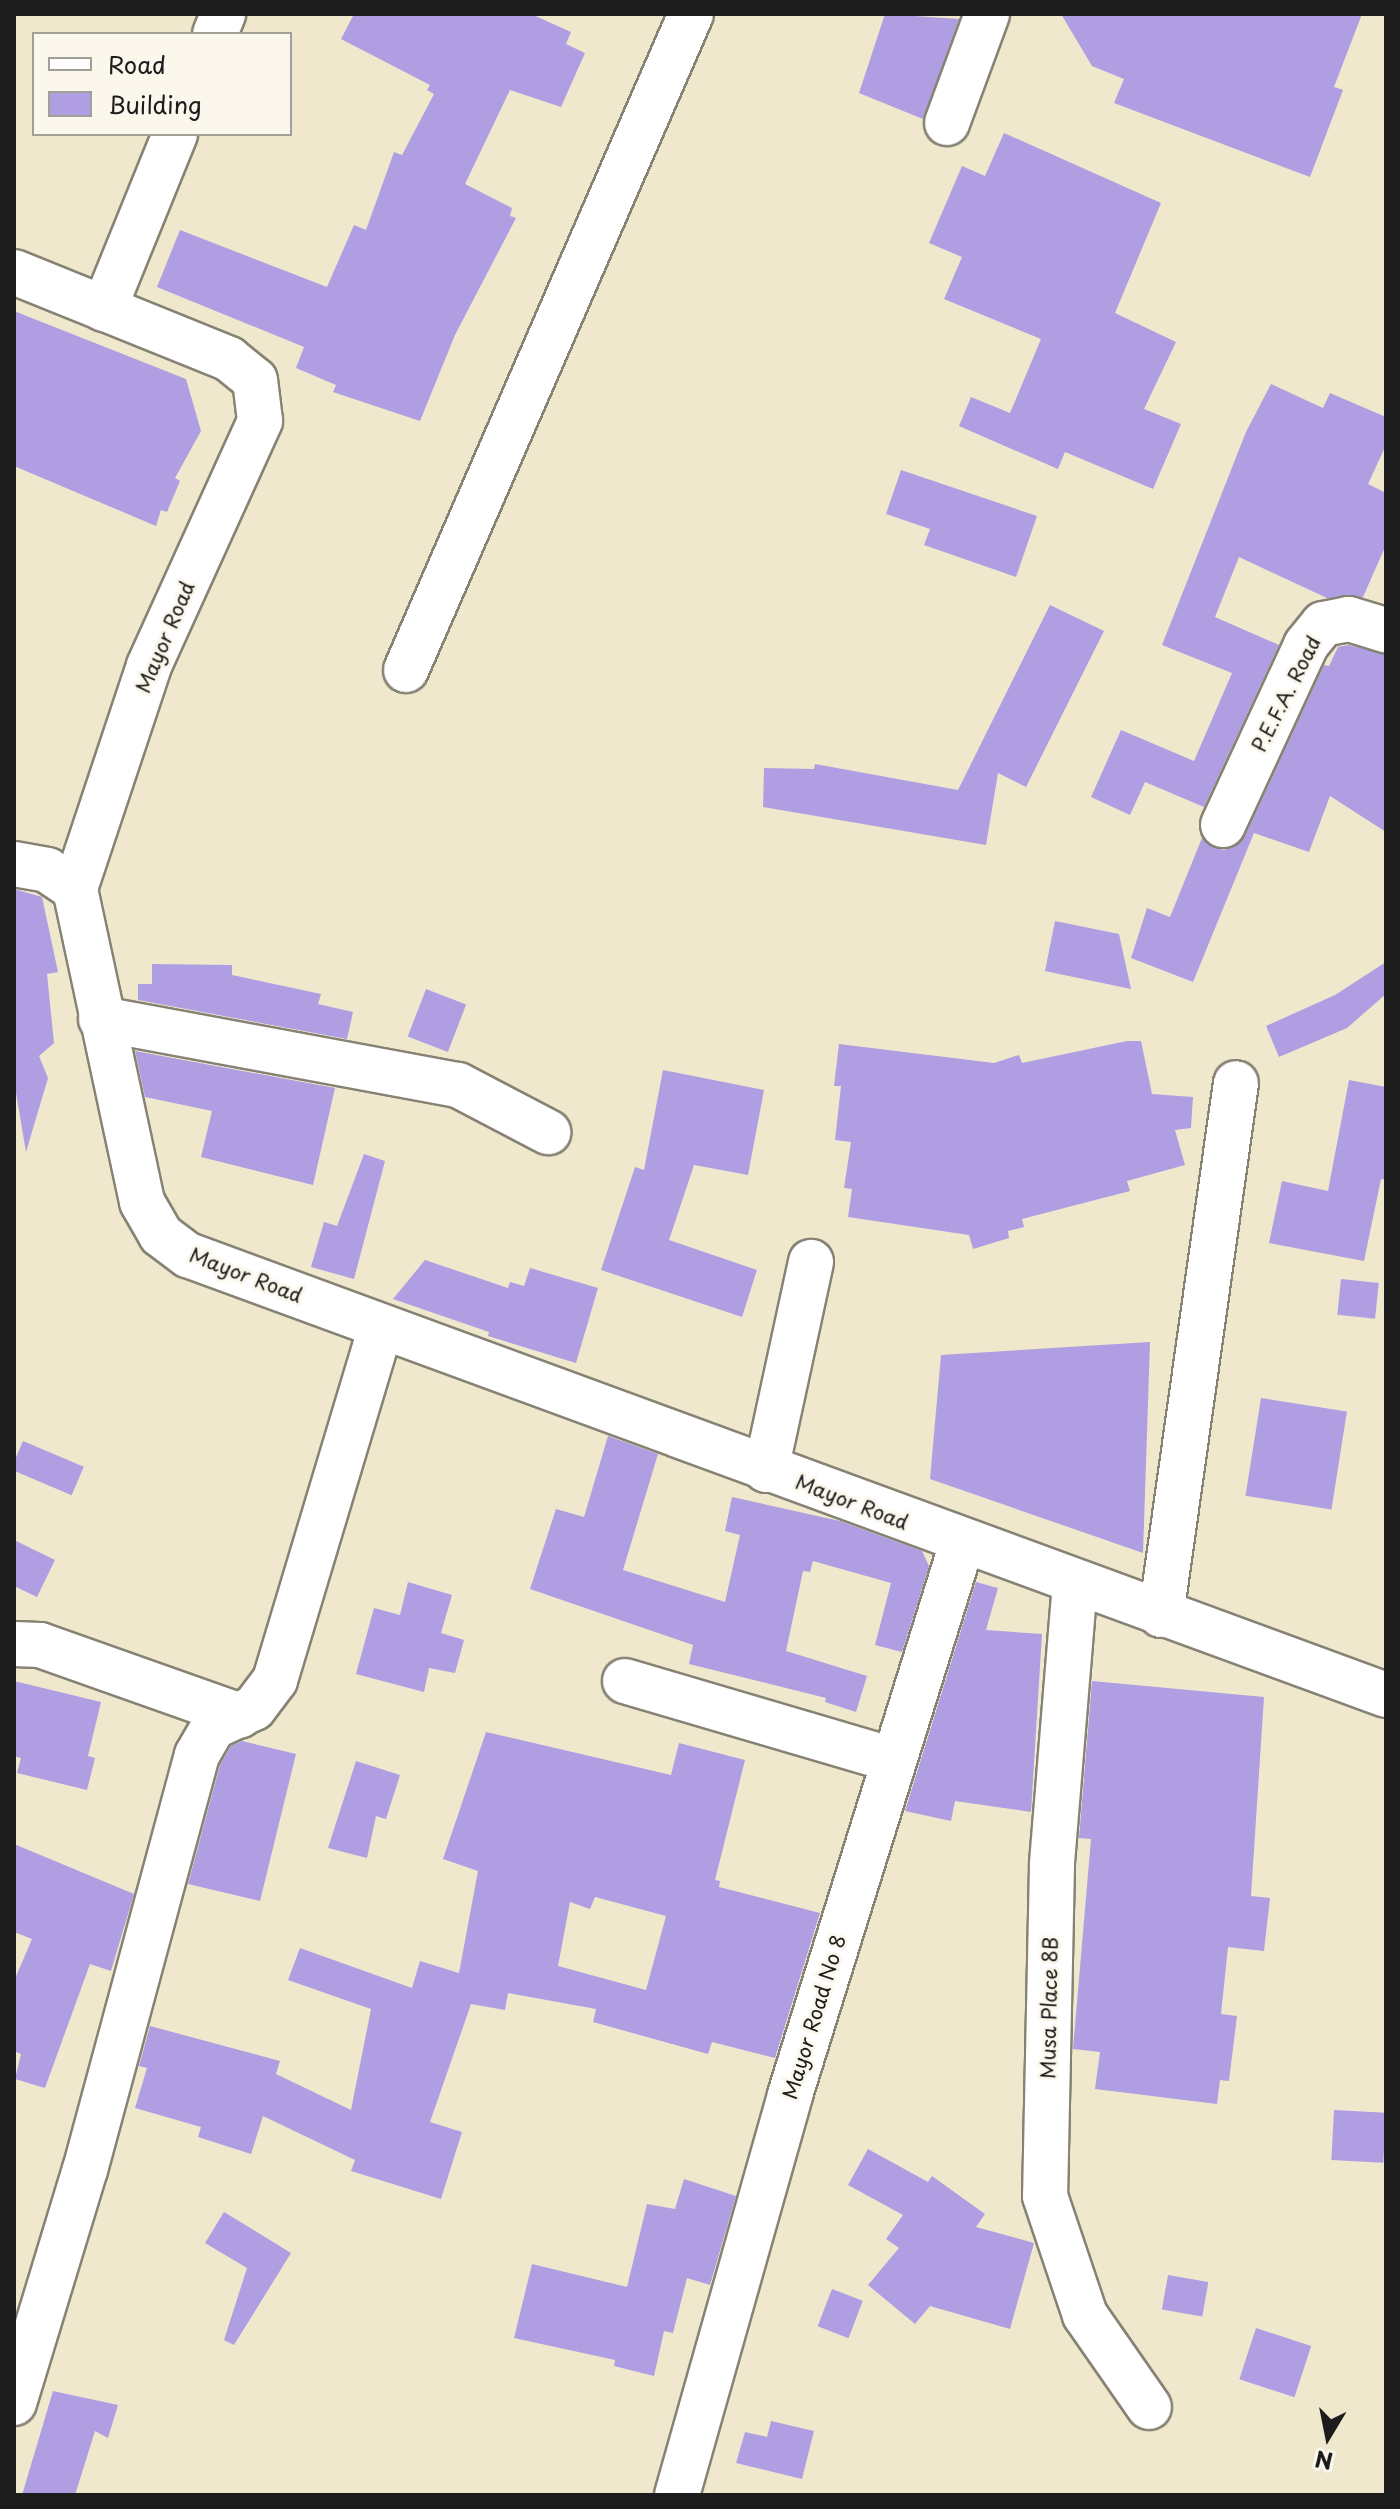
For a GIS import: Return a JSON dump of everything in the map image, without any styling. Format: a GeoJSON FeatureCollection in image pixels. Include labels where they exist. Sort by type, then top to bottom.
{"type":"FeatureCollection","features":[{"type":"Feature","properties":{"kind":"street"},"geometry":{"type":"LineString","coordinates":[[406,670],[691,14]]}},
{"type":"Feature","properties":{"kind":"street"},"geometry":{"type":"LineString","coordinates":[[947,123],[987,14]]}},
{"type":"Feature","properties":{"kind":"street"},"geometry":{"type":"LineString","coordinates":[[104,309],[174,136]]}},
{"type":"Feature","properties":{"kind":"street","name":"Mayor Road"},"geometry":{"type":"LineString","coordinates":[[14,272],[229,359],[255,380],[260,421],[149,666],[75,889],[142,1202],[161,1235],[188,1255],[962,1543],[1386,1695]]}},
{"type":"Feature","properties":{"kind":"street","name":"P.E.F.A. Road"},"geometry":{"type":"LineString","coordinates":[[1223,825],[1306,645],[1323,624],[1349,619],[1386,630]]}},
{"type":"Feature","properties":{"kind":"street"},"geometry":{"type":"LineString","coordinates":[[14,864],[47,870],[75,889]]}},
{"type":"Feature","properties":{"kind":"street"},"geometry":{"type":"LineString","coordinates":[[101,1019],[458,1085],[548,1132]]}},
{"type":"Feature","properties":{"kind":"street"},"geometry":{"type":"LineString","coordinates":[[1161,1615],[1236,1083]]}},
{"type":"Feature","properties":{"kind":"street"},"geometry":{"type":"LineString","coordinates":[[766,1470],[811,1262]]}},
{"type":"Feature","properties":{"kind":"street"},"geometry":{"type":"LineString","coordinates":[[14,2403],[85,2170],[197,1755],[213,1727],[254,1708],[275,1680],[381,1327]]}},
{"type":"Feature","properties":{"kind":"street","name":"Mayor Road No 8"},"geometry":{"type":"LineString","coordinates":[[677,2495],[790,2095],[962,1543]]}},
{"type":"Feature","properties":{"kind":"street","name":"Musa Place 8B"},"geometry":{"type":"LineString","coordinates":[[1075,1583],[1052,1865],[1045,2196],[1085,2315],[1149,2407]]}},
{"type":"Feature","properties":{"kind":"street"},"geometry":{"type":"LineString","coordinates":[[14,1644],[40,1645],[240,1716]]}},
{"type":"Feature","properties":{"kind":"street"},"geometry":{"type":"LineString","coordinates":[[625,1681],[893,1760]]}},
{"type":"Feature","properties":{"kind":"building"},"geometry":{"type":"Polygon","coordinates":[[[354,14],[531,14],[571,32],[566,44],[585,53],[561,107],[510,90],[465,184],[512,208],[510,216],[516,218],[455,335],[420,421],[333,392],[336,385],[296,368],[304,347],[157,287],[180,230],[327,287],[354,225],[366,230],[394,152],[402,155],[434,94],[427,90],[430,85],[341,39],[354,14]]]}},
{"type":"Feature","properties":{"kind":"building"},"geometry":{"type":"Polygon","coordinates":[[[885,14],[959,19],[923,119],[859,93],[885,14]]]}},
{"type":"Feature","properties":{"kind":"building"},"geometry":{"type":"Polygon","coordinates":[[[1061,14],[1362,14],[1334,87],[1343,90],[1310,177],[1114,103],[1124,79],[1092,66],[1061,14]]]}},
{"type":"Feature","properties":{"kind":"building"},"geometry":{"type":"Polygon","coordinates":[[[1004,133],[1161,203],[1115,313],[1176,342],[1144,409],[1181,424],[1153,489],[1065,452],[1058,469],[959,426],[971,397],[1010,413],[1041,339],[944,299],[962,257],[929,243],[962,166],[985,176],[1004,133]]]}},
{"type":"Feature","properties":{"kind":"building"},"geometry":{"type":"Polygon","coordinates":[[[14,311],[186,379],[201,431],[175,478],[180,481],[167,512],[161,510],[156,526],[14,466],[14,311]]]}},
{"type":"Feature","properties":{"kind":"building"},"geometry":{"type":"Polygon","coordinates":[[[1271,384],[1323,408],[1330,393],[1386,417],[1386,445],[1368,484],[1386,493],[1386,545],[1363,597],[1327,598],[1239,557],[1215,617],[1279,645],[1204,807],[1145,782],[1130,815],[1091,797],[1121,730],[1194,761],[1232,673],[1162,645],[1246,432],[1271,384]]]}},
{"type":"Feature","properties":{"kind":"building"},"geometry":{"type":"Polygon","coordinates":[[[901,470],[1037,516],[1016,577],[924,545],[930,529],[886,514],[901,470]]]}},
{"type":"Feature","properties":{"kind":"building"},"geometry":{"type":"Polygon","coordinates":[[[1050,605],[1104,631],[1026,787],[998,773],[986,845],[763,807],[764,768],[814,769],[815,764],[958,790],[1050,605]]]}},
{"type":"Feature","properties":{"kind":"building"},"geometry":{"type":"Polygon","coordinates":[[[1348,645],[1386,654],[1386,832],[1330,796],[1309,852],[1254,833],[1193,982],[1131,958],[1147,908],[1170,917],[1202,838],[1224,850],[1245,836],[1324,665],[1329,666],[1338,647],[1348,645]]]}},
{"type":"Feature","properties":{"kind":"building"},"geometry":{"type":"Polygon","coordinates":[[[14,889],[42,897],[58,972],[47,974],[54,1043],[39,1056],[48,1078],[26,1152],[14,1081],[14,889]]]}},
{"type":"Feature","properties":{"kind":"building"},"geometry":{"type":"Polygon","coordinates":[[[1055,921],[1119,934],[1131,989],[1045,971],[1055,921]]]}},
{"type":"Feature","properties":{"kind":"building"},"geometry":{"type":"Polygon","coordinates":[[[1386,962],[1386,994],[1347,1028],[1279,1057],[1266,1026],[1335,995],[1386,962]]]}},
{"type":"Feature","properties":{"kind":"building"},"geometry":{"type":"Polygon","coordinates":[[[152,964],[232,965],[232,975],[321,994],[318,1004],[353,1012],[347,1039],[138,1000],[138,984],[152,984],[152,964]]]}},
{"type":"Feature","properties":{"kind":"building"},"geometry":{"type":"Polygon","coordinates":[[[426,989],[466,1004],[448,1052],[408,1037],[426,989]]]}},
{"type":"Feature","properties":{"kind":"building"},"geometry":{"type":"Polygon","coordinates":[[[1127,1041],[1141,1041],[1152,1094],[1193,1097],[1191,1128],[1175,1130],[1185,1165],[1127,1181],[1130,1191],[1022,1219],[1024,1227],[1008,1231],[1009,1238],[973,1249],[969,1235],[848,1217],[852,1189],[844,1188],[851,1142],[835,1140],[841,1086],[834,1086],[839,1044],[994,1063],[1019,1055],[1022,1063],[1127,1041]]]}},
{"type":"Feature","properties":{"kind":"building"},"geometry":{"type":"Polygon","coordinates":[[[135,1051],[335,1088],[313,1185],[201,1157],[212,1111],[145,1097],[135,1051]]]}},
{"type":"Feature","properties":{"kind":"building"},"geometry":{"type":"Polygon","coordinates":[[[663,1070],[764,1090],[748,1175],[694,1165],[669,1240],[757,1270],[742,1317],[601,1270],[635,1167],[644,1170],[663,1070]]]}},
{"type":"Feature","properties":{"kind":"building"},"geometry":{"type":"Polygon","coordinates":[[[1349,1080],[1386,1087],[1386,1180],[1381,1179],[1364,1261],[1269,1243],[1282,1181],[1328,1191],[1349,1080]]]}},
{"type":"Feature","properties":{"kind":"building"},"geometry":{"type":"Polygon","coordinates":[[[364,1154],[385,1161],[354,1279],[311,1267],[324,1222],[337,1226],[364,1154]]]}},
{"type":"Feature","properties":{"kind":"building"},"geometry":{"type":"Polygon","coordinates":[[[425,1260],[508,1288],[510,1282],[524,1286],[530,1268],[598,1288],[576,1363],[488,1336],[489,1332],[393,1299],[425,1260]]]}},
{"type":"Feature","properties":{"kind":"building"},"geometry":{"type":"Polygon","coordinates":[[[1341,1279],[1379,1283],[1375,1319],[1337,1315],[1341,1279]]]}},
{"type":"Feature","properties":{"kind":"building"},"geometry":{"type":"Polygon","coordinates":[[[1150,1342],[1143,1553],[930,1479],[941,1355],[1150,1342]]]}},
{"type":"Feature","properties":{"kind":"building"},"geometry":{"type":"Polygon","coordinates":[[[1261,1398],[1347,1412],[1331,1509],[1246,1496],[1261,1398]]]}},
{"type":"Feature","properties":{"kind":"building"},"geometry":{"type":"Polygon","coordinates":[[[608,1436],[658,1454],[623,1570],[725,1602],[740,1535],[725,1531],[732,1497],[840,1521],[922,1551],[929,1566],[902,1652],[875,1645],[891,1583],[813,1561],[810,1572],[803,1571],[786,1651],[867,1676],[856,1712],[825,1702],[826,1698],[689,1664],[693,1645],[530,1589],[556,1509],[584,1517],[608,1436]]]}},
{"type":"Feature","properties":{"kind":"building"},"geometry":{"type":"Polygon","coordinates":[[[23,1441],[84,1467],[72,1495],[14,1471],[14,1462],[23,1441]]]}},
{"type":"Feature","properties":{"kind":"building"},"geometry":{"type":"Polygon","coordinates":[[[14,1540],[55,1560],[37,1597],[14,1586],[14,1540]]]}},
{"type":"Feature","properties":{"kind":"building"},"geometry":{"type":"Polygon","coordinates":[[[408,1582],[452,1595],[441,1633],[464,1640],[455,1673],[429,1668],[424,1692],[356,1674],[374,1608],[400,1615],[408,1582]]]}},
{"type":"Feature","properties":{"kind":"building"},"geometry":{"type":"Polygon","coordinates":[[[976,1582],[998,1588],[986,1630],[1042,1634],[1031,1812],[955,1801],[951,1821],[905,1811],[976,1582]]]}},
{"type":"Feature","properties":{"kind":"building"},"geometry":{"type":"Polygon","coordinates":[[[14,1681],[101,1702],[88,1756],[95,1758],[87,1790],[17,1773],[21,1758],[14,1756],[14,1681]]]}},
{"type":"Feature","properties":{"kind":"building"},"geometry":{"type":"Polygon","coordinates":[[[1092,1681],[1264,1697],[1251,1896],[1270,1898],[1264,1951],[1228,1947],[1221,2014],[1237,2016],[1229,2081],[1220,2080],[1217,2104],[1095,2089],[1100,2052],[1073,2049],[1091,1839],[1079,1838],[1092,1681]]]}},
{"type":"Feature","properties":{"kind":"building"},"geometry":{"type":"Polygon","coordinates":[[[486,1732],[671,1775],[679,1743],[745,1760],[715,1880],[720,1881],[719,1887],[820,1913],[775,2058],[712,2042],[708,2054],[593,2022],[596,2009],[508,1993],[505,2010],[471,2004],[430,2122],[462,2132],[441,2199],[351,2171],[355,2160],[263,2116],[251,2154],[198,2137],[201,2127],[135,2108],[147,2068],[139,2066],[150,2026],[280,2061],[276,2074],[351,2110],[371,2009],[288,1980],[300,1948],[412,1988],[420,1961],[459,1973],[478,1871],[443,1859],[486,1732]],[[595,1897],[590,1909],[570,1902],[558,1966],[646,1990],[666,1916],[595,1897]]]}},
{"type":"Feature","properties":{"kind":"building"},"geometry":{"type":"Polygon","coordinates":[[[242,1741],[296,1754],[260,1901],[188,1884],[220,1765],[231,1746],[242,1741]]]}},
{"type":"Feature","properties":{"kind":"building"},"geometry":{"type":"Polygon","coordinates":[[[356,1761],[400,1775],[386,1819],[376,1816],[367,1858],[328,1848],[356,1761]]]}},
{"type":"Feature","properties":{"kind":"building"},"geometry":{"type":"Polygon","coordinates":[[[14,1844],[134,1894],[111,1971],[90,1964],[45,2088],[15,2079],[21,2054],[14,2051],[14,1981],[32,1939],[14,1932],[14,1844]]]}},
{"type":"Feature","properties":{"kind":"building"},"geometry":{"type":"Polygon","coordinates":[[[1334,2110],[1386,2113],[1383,2163],[1331,2160],[1334,2110]]]}},
{"type":"Feature","properties":{"kind":"building"},"geometry":{"type":"Polygon","coordinates":[[[868,2149],[928,2182],[932,2176],[985,2214],[976,2227],[1034,2243],[1010,2329],[930,2306],[915,2324],[868,2285],[899,2248],[886,2239],[903,2215],[848,2185],[868,2149]]]}},
{"type":"Feature","properties":{"kind":"building"},"geometry":{"type":"Polygon","coordinates":[[[684,2179],[736,2196],[710,2285],[687,2278],[673,2333],[664,2331],[654,2376],[614,2366],[615,2360],[514,2338],[532,2264],[627,2287],[647,2204],[675,2209],[684,2179]]]}},
{"type":"Feature","properties":{"kind":"building"},"geometry":{"type":"Polygon","coordinates":[[[224,2212],[291,2253],[234,2345],[224,2340],[247,2268],[205,2243],[224,2212]]]}},
{"type":"Feature","properties":{"kind":"building"},"geometry":{"type":"Polygon","coordinates":[[[1168,2275],[1208,2282],[1202,2317],[1162,2309],[1168,2275]]]}},
{"type":"Feature","properties":{"kind":"building"},"geometry":{"type":"Polygon","coordinates":[[[832,2289],[863,2301],[848,2338],[818,2326],[832,2289]]]}},
{"type":"Feature","properties":{"kind":"building"},"geometry":{"type":"Polygon","coordinates":[[[1256,2328],[1311,2346],[1294,2397],[1239,2379],[1256,2328]]]}},
{"type":"Feature","properties":{"kind":"building"},"geometry":{"type":"Polygon","coordinates":[[[53,2391],[118,2405],[108,2438],[95,2431],[75,2495],[22,2495],[53,2391]]]}},
{"type":"Feature","properties":{"kind":"building"},"geometry":{"type":"Polygon","coordinates":[[[771,2421],[814,2431],[802,2479],[736,2463],[745,2432],[767,2437],[771,2421]]]}}]}
